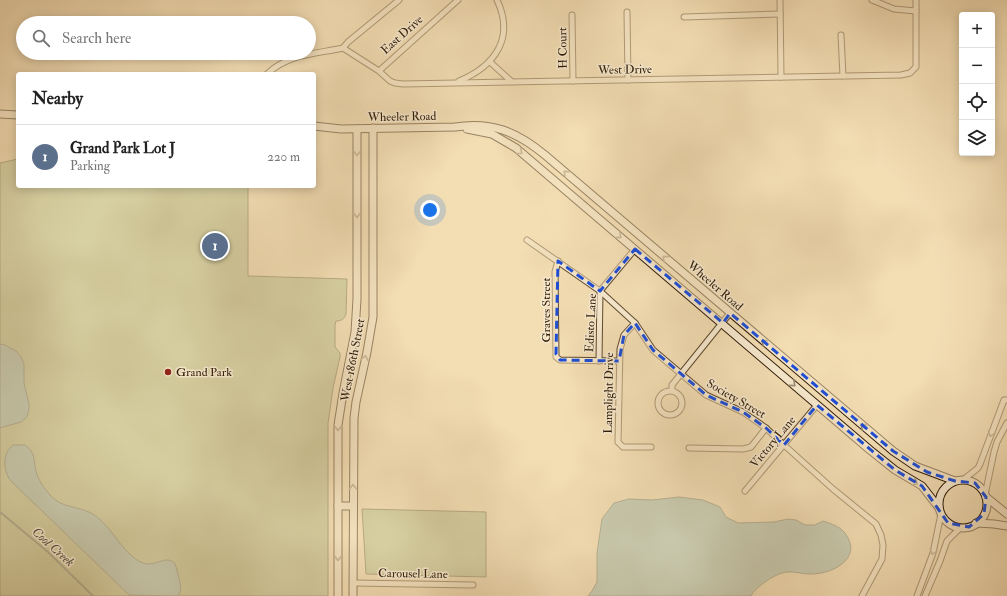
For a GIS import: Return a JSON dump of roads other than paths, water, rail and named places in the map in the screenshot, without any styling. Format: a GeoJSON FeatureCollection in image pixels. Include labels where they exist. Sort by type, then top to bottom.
{"type":"FeatureCollection","features":[{"type":"Feature","properties":{"kind":"street"},"geometry":{"type":"LineString","coordinates":[[316,53],[343,48],[348,42],[399,0]]}},
{"type":"Feature","properties":{"kind":"street","name":"East Drive"},"geometry":{"type":"LineString","coordinates":[[379,71],[458,0]]}},
{"type":"Feature","properties":{"kind":"street"},"geometry":{"type":"LineString","coordinates":[[456,82],[475,74],[490,62],[501,42],[504,26],[503,16],[496,0]]}},
{"type":"Feature","properties":{"kind":"street"},"geometry":{"type":"LineString","coordinates":[[780,0],[781,77]]}},
{"type":"Feature","properties":{"kind":"street"},"geometry":{"type":"LineString","coordinates":[[872,0],[894,9],[916,11],[916,0]]}},
{"type":"Feature","properties":{"kind":"street","name":"West Drive"},"geometry":{"type":"LineString","coordinates":[[343,48],[395,83],[901,76],[910,73],[916,67],[916,11]]}},
{"type":"Feature","properties":{"kind":"street"},"geometry":{"type":"LineString","coordinates":[[627,12],[628,80]]}},
{"type":"Feature","properties":{"kind":"street"},"geometry":{"type":"LineString","coordinates":[[684,16],[780,14]]}},
{"type":"Feature","properties":{"kind":"street","name":"H Court"},"geometry":{"type":"LineString","coordinates":[[572,15],[574,81]]}},
{"type":"Feature","properties":{"kind":"street"},"geometry":{"type":"LineString","coordinates":[[841,35],[843,76]]}},
{"type":"Feature","properties":{"kind":"street"},"geometry":{"type":"LineString","coordinates":[[270,72],[282,62],[288,60]]}},
{"type":"Feature","properties":{"kind":"street"},"geometry":{"type":"LineString","coordinates":[[490,62],[512,82]]}},
{"type":"Feature","properties":{"kind":"street"},"geometry":{"type":"LineString","coordinates":[[0,114],[16,115]]}},
{"type":"Feature","properties":{"kind":"street","name":"Wheeler Road"},"geometry":{"type":"LineString","coordinates":[[316,126],[331,129],[357,129],[455,127],[469,125],[490,127],[511,133],[529,142],[893,451],[915,466],[954,481]]}},
{"type":"Feature","properties":{"kind":"street","name":"Wheeler Road"},"geometry":{"type":"LineString","coordinates":[[455,127],[492,134],[516,148],[895,470],[922,486],[940,511]]}},
{"type":"Feature","properties":{"kind":"street","name":"West 186th Street"},"geometry":{"type":"LineString","coordinates":[[353,596],[354,418],[373,316],[373,128]]}},
{"type":"Feature","properties":{"kind":"street","name":"West 186th Street"},"geometry":{"type":"LineString","coordinates":[[338,596],[339,418],[342,393],[355,332],[357,291],[357,129]]}},
{"type":"Feature","properties":{"kind":"street","name":"Society Street"},"geometry":{"type":"LineString","coordinates":[[527,240],[600,291],[635,323],[653,350],[706,395],[743,412],[766,428],[833,489],[876,524],[881,535],[883,545],[882,559],[862,596]]}},
{"type":"Feature","properties":{"kind":"street","name":"Edisto Lane"},"geometry":{"type":"LineString","coordinates":[[599,361],[600,291],[635,249]]}},
{"type":"Feature","properties":{"kind":"street","name":"Graves Street"},"geometry":{"type":"LineString","coordinates":[[558,261],[555,272],[556,354],[558,359],[599,361]]}},
{"type":"Feature","properties":{"kind":"street"},"geometry":{"type":"LineString","coordinates":[[672,390],[672,385],[730,314]]}},
{"type":"Feature","properties":{"kind":"street","name":"Lamplight Drive"},"geometry":{"type":"LineString","coordinates":[[635,323],[624,335],[621,343],[618,438],[619,444],[623,447],[651,448]]}},
{"type":"Feature","properties":{"kind":"street"},"geometry":{"type":"LineString","coordinates":[[599,361],[620,361]]}},
{"type":"Feature","properties":{"kind":"street"},"geometry":{"type":"LineString","coordinates":[[672,390],[677,392],[683,403],[679,412],[669,415],[661,410],[658,400],[664,392],[672,390]]}},
{"type":"Feature","properties":{"kind":"street"},"geometry":{"type":"LineString","coordinates":[[963,480],[979,466],[1004,400],[1007,400]]}},
{"type":"Feature","properties":{"kind":"street","name":"Victory Lane"},"geometry":{"type":"LineString","coordinates":[[744,491],[817,405]]}},
{"type":"Feature","properties":{"kind":"street"},"geometry":{"type":"LineString","coordinates":[[985,496],[997,442],[1007,423]]}},
{"type":"Feature","properties":{"kind":"street"},"geometry":{"type":"LineString","coordinates":[[689,448],[749,448],[766,428]]}},
{"type":"Feature","properties":{"kind":"street"},"geometry":{"type":"LineString","coordinates":[[917,596],[933,552],[940,511],[939,500],[947,485],[954,481],[963,480],[975,483],[982,489],[987,505],[984,514],[976,524]]}},
{"type":"Feature","properties":{"kind":"street"},"geometry":{"type":"LineString","coordinates":[[985,496],[1007,514]]}},
{"type":"Feature","properties":{"kind":"street"},"geometry":{"type":"LineString","coordinates":[[338,506],[353,506]]}},
{"type":"Feature","properties":{"kind":"street"},"geometry":{"type":"LineString","coordinates":[[940,511],[948,523],[960,528],[976,524],[1007,526]]}},
{"type":"Feature","properties":{"kind":"street"},"geometry":{"type":"LineString","coordinates":[[925,596],[947,541],[960,528]]}},
{"type":"Feature","properties":{"kind":"street","name":"Carousel Lane"},"geometry":{"type":"LineString","coordinates":[[353,583],[473,585]]}},
{"type":"Feature","properties":{"kind":"water"},"geometry":{"type":"Polygon","coordinates":[[[3,344],[16,351],[24,364],[24,383],[29,409],[27,417],[21,422],[0,428],[0,345],[3,344]]]}},
{"type":"Feature","properties":{"kind":"water"},"geometry":{"type":"Polygon","coordinates":[[[13,445],[25,445],[29,448],[34,456],[38,478],[54,499],[64,505],[86,511],[97,517],[128,552],[141,562],[152,564],[166,560],[172,561],[175,564],[181,585],[181,590],[178,596],[129,595],[10,480],[6,471],[5,457],[13,445]]]}},
{"type":"Feature","properties":{"kind":"water"},"geometry":{"type":"Polygon","coordinates":[[[679,497],[703,500],[720,507],[726,517],[738,523],[774,522],[788,519],[796,520],[805,525],[815,525],[823,521],[840,528],[846,534],[851,545],[850,554],[846,560],[834,569],[825,572],[810,574],[786,572],[778,574],[760,586],[751,596],[588,596],[597,582],[597,553],[602,519],[614,503],[629,499],[652,500],[679,497]]]}},
{"type":"Feature","properties":{"kind":"waterway","name":"Cool Creek"},"geometry":{"type":"LineString","coordinates":[[0,512],[48,552],[93,596]]}},
{"type":"Feature","properties":{"kind":"place","name":"Grand Park Lot J"},"geometry":{"type":"Point","coordinates":[215,246]}},
{"type":"Feature","properties":{"kind":"place","name":"Grand Park"},"geometry":{"type":"Point","coordinates":[168,372]}}]}
